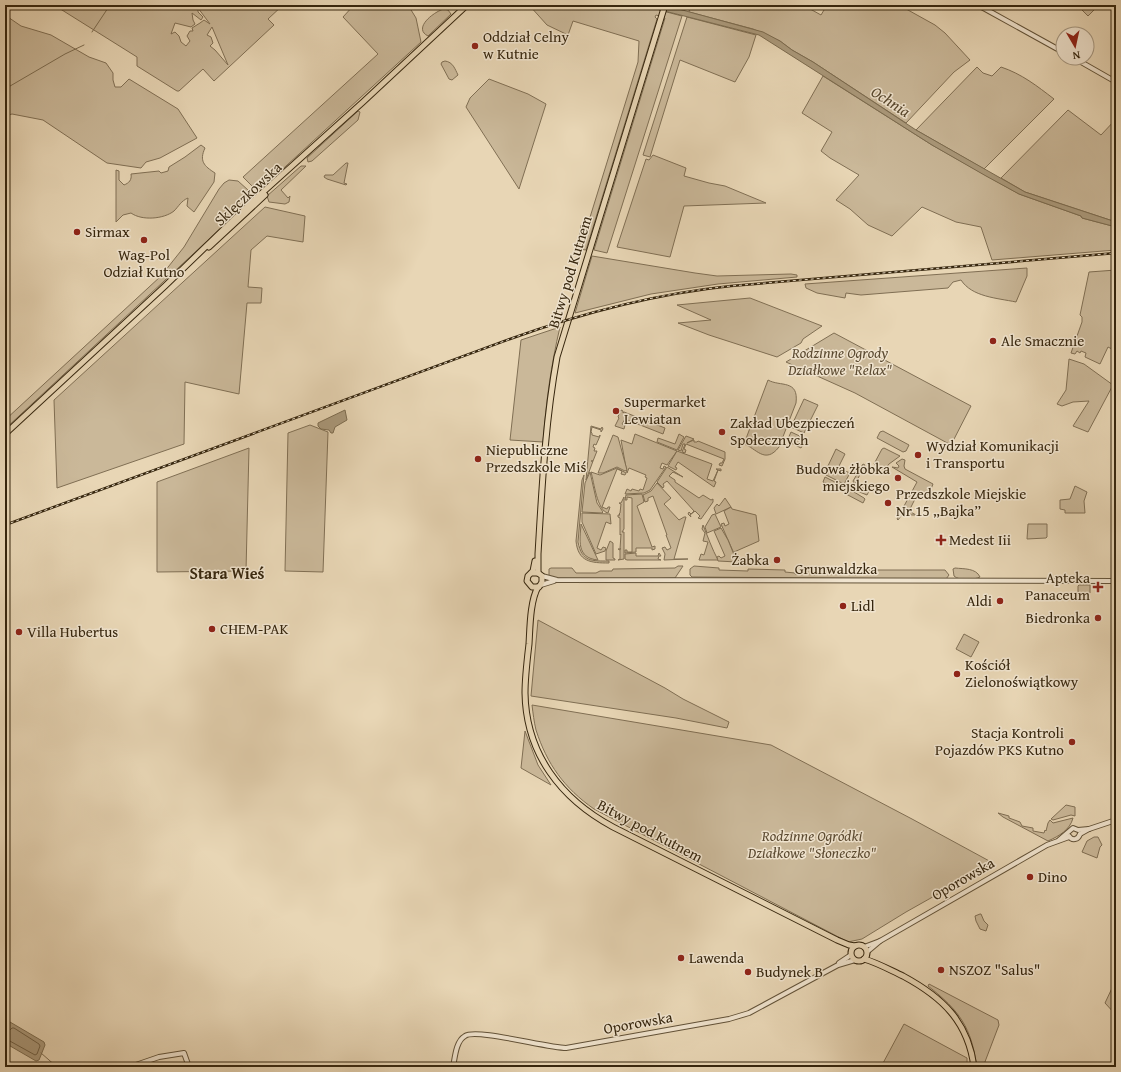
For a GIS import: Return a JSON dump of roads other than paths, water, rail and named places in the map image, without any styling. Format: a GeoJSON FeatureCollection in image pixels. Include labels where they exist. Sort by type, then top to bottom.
{"type":"FeatureCollection","features":[{"type":"Feature","properties":{"kind":"main road","name":"Sklęczkowska"},"geometry":{"type":"LineString","coordinates":[[5,434],[164,286],[183,271],[467,5]]}},
{"type":"Feature","properties":{"kind":"main road","name":"Bitwy pod Kutnem"},"geometry":{"type":"LineString","coordinates":[[540,575],[538,554],[547,419],[557,358],[665,5]]}},
{"type":"Feature","properties":{"kind":"main road","name":"Bitwy pod Kutnem"},"geometry":{"type":"LineString","coordinates":[[531,573],[538,554]]}},
{"type":"Feature","properties":{"kind":"main road"},"geometry":{"type":"LineString","coordinates":[[531,573],[540,575],[543,580],[539,586],[535,588],[528,584],[528,576],[531,573]]}},
{"type":"Feature","properties":{"kind":"main road","name":"Bitwy pod Kutnem"},"geometry":{"type":"LineString","coordinates":[[530,586],[532,608],[526,675],[527,708],[532,734],[539,754],[560,787],[580,806],[601,821],[838,940],[855,946]]}},
{"type":"Feature","properties":{"kind":"main road","name":"Bitwy pod Kutnem"},"geometry":{"type":"LineString","coordinates":[[532,608],[539,586]]}},
{"type":"Feature","properties":{"kind":"main road","name":"Bitwy pod Kutnem"},"geometry":{"type":"LineString","coordinates":[[838,940],[851,953]]}},
{"type":"Feature","properties":{"kind":"main road"},"geometry":{"type":"LineString","coordinates":[[884,966],[860,945],[855,946],[851,953],[855,960],[860,961],[864,959],[884,966],[930,992],[943,1003],[952,1013],[966,1036],[973,1058],[974,1067]]}},
{"type":"Feature","properties":{"kind":"main road"},"geometry":{"type":"LineString","coordinates":[[864,959],[866,950]]}},
{"type":"Feature","properties":{"kind":"street"},"geometry":{"type":"LineString","coordinates":[[978,5],[1055,48]]}},
{"type":"Feature","properties":{"kind":"street"},"geometry":{"type":"LineString","coordinates":[[1088,66],[1116,82]]}},
{"type":"Feature","properties":{"kind":"street","name":"Grunwaldzka"},"geometry":{"type":"LineString","coordinates":[[540,575],[557,580],[1116,581]]}},
{"type":"Feature","properties":{"kind":"street","name":"Grunwaldzka"},"geometry":{"type":"LineString","coordinates":[[539,586],[557,580]]}},
{"type":"Feature","properties":{"kind":"street"},"geometry":{"type":"LineString","coordinates":[[1079,832],[1116,820]]}},
{"type":"Feature","properties":{"kind":"street"},"geometry":{"type":"LineString","coordinates":[[1073,828],[1079,832],[1076,839],[1072,839],[1069,835],[1070,829],[1073,828]]}},
{"type":"Feature","properties":{"kind":"street","name":"Oporowska"},"geometry":{"type":"LineString","coordinates":[[866,950],[1034,852],[1069,835]]}},
{"type":"Feature","properties":{"kind":"street","name":"Oporowska"},"geometry":{"type":"LineString","coordinates":[[838,965],[851,953]]}},
{"type":"Feature","properties":{"kind":"street","name":"Oporowska"},"geometry":{"type":"LineString","coordinates":[[453,1067],[459,1042],[468,1034],[481,1034],[566,1048],[729,1019],[749,1013],[838,965],[855,960]]}},
{"type":"Feature","properties":{"kind":"street"},"geometry":{"type":"LineString","coordinates":[[130,1067],[159,1057],[184,1053],[189,1067]]}},
{"type":"Feature","properties":{"kind":"water"},"geometry":{"type":"Polygon","coordinates":[[[641,5],[664,5],[763,32],[813,62],[916,130],[1025,192],[1116,222],[1116,227],[1082,218],[1081,216],[1019,194],[932,145],[759,35],[641,5]]]}},
{"type":"Feature","properties":{"kind":"water"},"geometry":{"type":"Polygon","coordinates":[[[345,410],[347,420],[335,427],[333,433],[329,430],[321,429],[318,426],[318,423],[345,410]]]}},
{"type":"Feature","properties":{"kind":"water"},"geometry":{"type":"Polygon","coordinates":[[[10,1022],[44,1042],[45,1045],[39,1060],[36,1061],[5,1043],[5,1033],[10,1022]]]}},
{"type":"Feature","properties":{"kind":"waterway"},"geometry":{"type":"LineString","coordinates":[[92,32],[110,5]]}},
{"type":"Feature","properties":{"kind":"waterway"},"geometry":{"type":"LineString","coordinates":[[5,89],[65,54],[84,45]]}},
{"type":"Feature","properties":{"kind":"waterway"},"geometry":{"type":"LineString","coordinates":[[41,1053],[57,1067]]}},
{"type":"Feature","properties":{"kind":"railway"},"geometry":{"type":"LineString","coordinates":[[5,525],[510,339],[591,313],[646,299],[731,286],[1116,253]]}},
{"type":"Feature","properties":{"kind":"place","name":"Oddział Celny w Kutnie"},"geometry":{"type":"Point","coordinates":[475,46]}},
{"type":"Feature","properties":{"kind":"place","name":"Sirmax"},"geometry":{"type":"Point","coordinates":[77,232]}},
{"type":"Feature","properties":{"kind":"place","name":"Wag-Pol Odział Kutno"},"geometry":{"type":"Point","coordinates":[144,240]}},
{"type":"Feature","properties":{"kind":"place","name":"Ale Smacznie"},"geometry":{"type":"Point","coordinates":[993,341]}},
{"type":"Feature","properties":{"kind":"place","name":"Supermarket Lewiatan"},"geometry":{"type":"Point","coordinates":[616,411]}},
{"type":"Feature","properties":{"kind":"place","name":"Zakład Ubezpieczeń Społecznych"},"geometry":{"type":"Point","coordinates":[722,432]}},
{"type":"Feature","properties":{"kind":"place","name":"Wydział Komunikacji i Transportu"},"geometry":{"type":"Point","coordinates":[918,455]}},
{"type":"Feature","properties":{"kind":"place","name":"Niepubliczne Przedszkole Miś"},"geometry":{"type":"Point","coordinates":[478,459]}},
{"type":"Feature","properties":{"kind":"place","name":"Budowa żłobka miejskiego"},"geometry":{"type":"Point","coordinates":[898,478]}},
{"type":"Feature","properties":{"kind":"place","name":"Przedszkole Miejskie Nr 15 „Bajka”"},"geometry":{"type":"Point","coordinates":[888,503]}},
{"type":"Feature","properties":{"kind":"place","name":"Medest Iii"},"geometry":{"type":"Point","coordinates":[941,540]}},
{"type":"Feature","properties":{"kind":"place","name":"Żabka"},"geometry":{"type":"Point","coordinates":[777,560]}},
{"type":"Feature","properties":{"kind":"place","name":"Apteka Panaceum"},"geometry":{"type":"Point","coordinates":[1098,587]}},
{"type":"Feature","properties":{"kind":"place","name":"Aldi"},"geometry":{"type":"Point","coordinates":[1000,601]}},
{"type":"Feature","properties":{"kind":"place","name":"Lidl"},"geometry":{"type":"Point","coordinates":[843,606]}},
{"type":"Feature","properties":{"kind":"place","name":"Biedronka"},"geometry":{"type":"Point","coordinates":[1098,618]}},
{"type":"Feature","properties":{"kind":"place","name":"CHEM-PAK"},"geometry":{"type":"Point","coordinates":[212,629]}},
{"type":"Feature","properties":{"kind":"place","name":"Villa Hubertus"},"geometry":{"type":"Point","coordinates":[19,632]}},
{"type":"Feature","properties":{"kind":"place","name":"Kościół Zielonoświątkowy"},"geometry":{"type":"Point","coordinates":[957,674]}},
{"type":"Feature","properties":{"kind":"place","name":"Stacja Kontroli Pojazdów PKS Kutno"},"geometry":{"type":"Point","coordinates":[1072,742]}},
{"type":"Feature","properties":{"kind":"place","name":"Dino"},"geometry":{"type":"Point","coordinates":[1030,877]}},
{"type":"Feature","properties":{"kind":"place","name":"Lawenda"},"geometry":{"type":"Point","coordinates":[681,958]}},
{"type":"Feature","properties":{"kind":"place","name":"NSZOZ \"Salus\""},"geometry":{"type":"Point","coordinates":[941,970]}},
{"type":"Feature","properties":{"kind":"place","name":"Budynek B"},"geometry":{"type":"Point","coordinates":[748,972]}},
{"type":"Feature","properties":{"kind":"district","name":"Stara Wieś"},"geometry":{"type":"Point","coordinates":[227,573]}},
{"type":"Feature","properties":{"kind":"water label","name":"Ochnia"},"geometry":{"type":"Point","coordinates":[891,101]}},
{"type":"Feature","properties":{"kind":"park label","name":"Rodzinne Ogrody Działkowe \"Relax\""},"geometry":{"type":"Point","coordinates":[840,362]}},
{"type":"Feature","properties":{"kind":"park label","name":"Rodzinne Ogródki Działkowe \"Słoneczko\""},"geometry":{"type":"Point","coordinates":[812,844]}}]}
